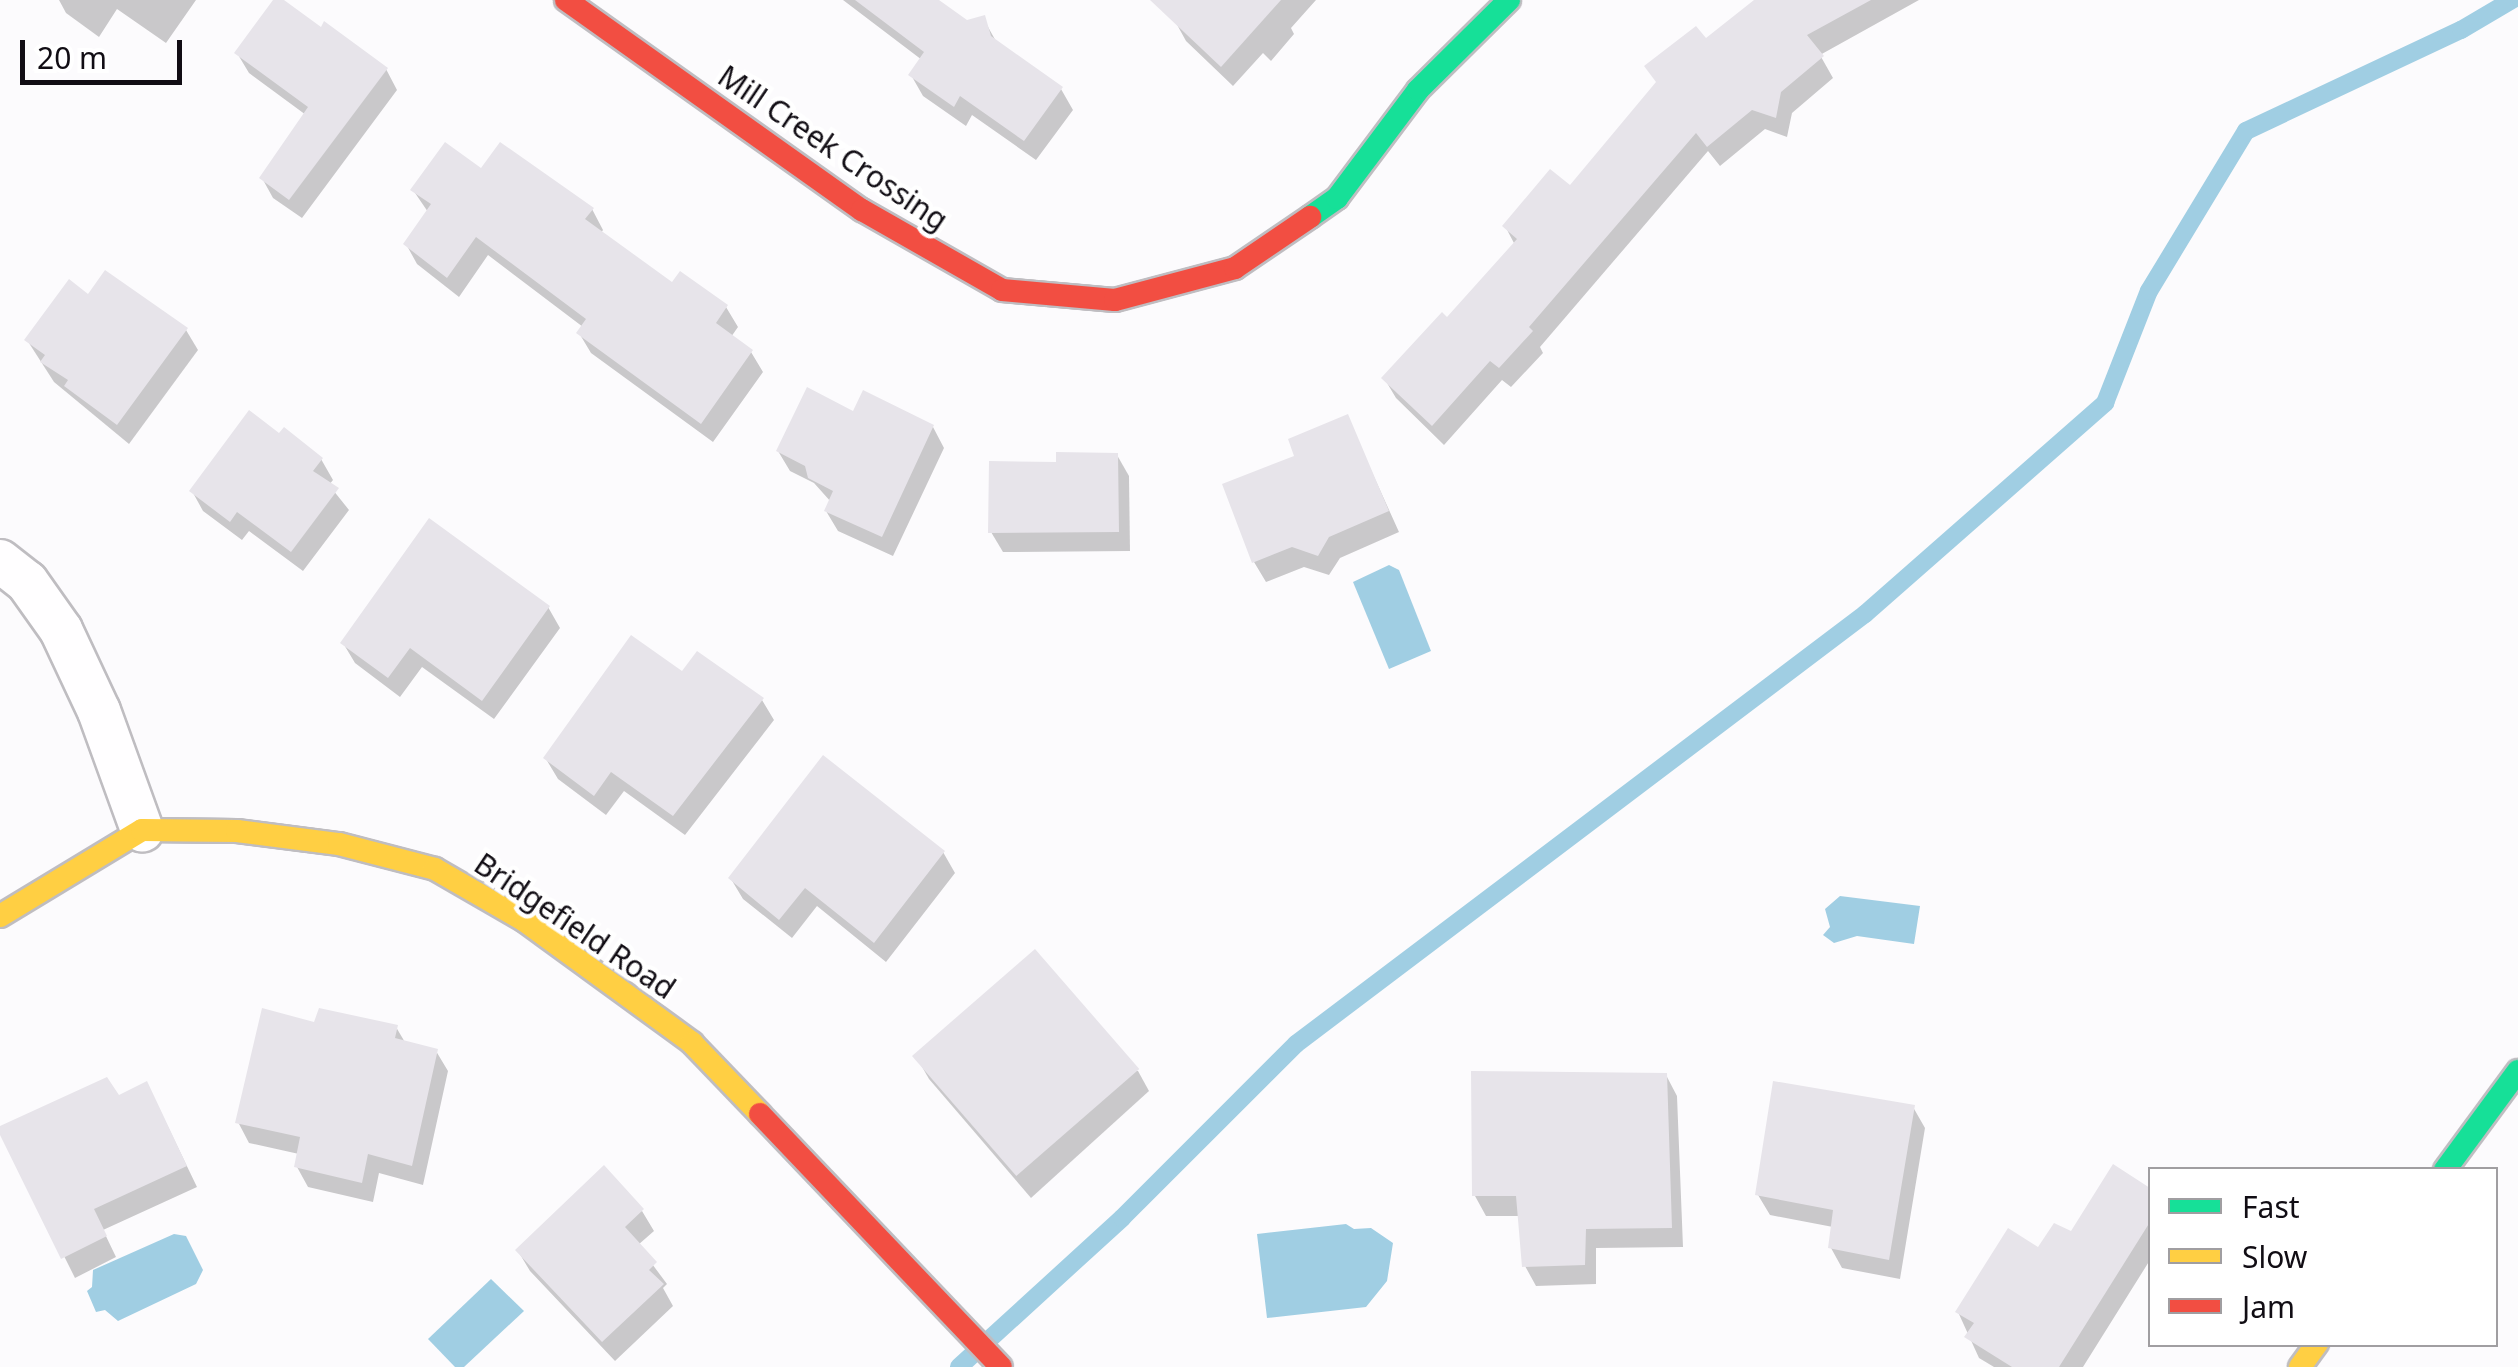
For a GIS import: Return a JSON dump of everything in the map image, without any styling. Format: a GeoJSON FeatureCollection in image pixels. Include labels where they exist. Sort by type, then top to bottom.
{"type":"FeatureCollection","features":[{"type":"Feature","properties":{"kind":"street","name":"Mill Creek Crossing"},"geometry":{"type":"LineString","coordinates":[[566,0],[862,210],[1002,290],[1115,300],[1234,268],[1337,198],[1418,90],[1509,0]]}},
{"type":"Feature","properties":{"kind":"street"},"geometry":{"type":"LineString","coordinates":[[0,561],[27,582],[61,630],[99,711],[142,830],[0,916]]}},
{"type":"Feature","properties":{"kind":"street","name":"Bridgefield Road"},"geometry":{"type":"LineString","coordinates":[[142,830],[236,830],[339,844],[435,869],[510,912],[692,1043],[1001,1367]]}},
{"type":"Feature","properties":{"kind":"street"},"geometry":{"type":"LineString","coordinates":[[2448,1167],[2518,1071]]}},
{"type":"Feature","properties":{"kind":"water"},"geometry":{"type":"Polygon","coordinates":[[[1389,565],[1399,570],[1431,651],[1389,669],[1353,582],[1389,565]]]}},
{"type":"Feature","properties":{"kind":"water"},"geometry":{"type":"Polygon","coordinates":[[[1840,896],[1920,906],[1914,944],[1857,936],[1834,943],[1823,935],[1830,927],[1825,909],[1840,896]]]}},
{"type":"Feature","properties":{"kind":"water"},"geometry":{"type":"Polygon","coordinates":[[[1346,1224],[1354,1229],[1371,1228],[1393,1243],[1387,1281],[1366,1307],[1267,1318],[1257,1234],[1346,1224]]]}},
{"type":"Feature","properties":{"kind":"water"},"geometry":{"type":"Polygon","coordinates":[[[174,1234],[186,1236],[203,1270],[196,1284],[118,1321],[105,1310],[96,1312],[87,1291],[92,1287],[93,1270],[174,1234]]]}},
{"type":"Feature","properties":{"kind":"water"},"geometry":{"type":"Polygon","coordinates":[[[491,1279],[524,1311],[464,1367],[455,1367],[428,1339],[491,1279]]]}},
{"type":"Feature","properties":{"kind":"building"},"geometry":{"type":"Polygon","coordinates":[[[273,0],[284,0],[321,27],[324,21],[388,68],[289,200],[259,178],[308,107],[234,53],[273,0]]]}},
{"type":"Feature","properties":{"kind":"building"},"geometry":{"type":"Polygon","coordinates":[[[855,0],[939,0],[967,20],[985,15],[991,36],[1063,87],[1024,141],[960,96],[954,107],[908,75],[924,52],[855,0]]]}},
{"type":"Feature","properties":{"kind":"building"},"geometry":{"type":"Polygon","coordinates":[[[1150,0],[1281,0],[1221,67],[1150,0]]]}},
{"type":"Feature","properties":{"kind":"building"},"geometry":{"type":"Polygon","coordinates":[[[1754,0],[1871,0],[1807,35],[1824,56],[1781,92],[1776,118],[1752,110],[1707,147],[1696,133],[1529,327],[1533,331],[1499,368],[1490,361],[1432,426],[1381,378],[1442,312],[1447,317],[1517,239],[1502,226],[1550,169],[1570,185],[1656,82],[1644,66],[1696,26],[1706,38],[1754,0]]]}},
{"type":"Feature","properties":{"kind":"building"},"geometry":{"type":"Polygon","coordinates":[[[445,142],[481,168],[500,142],[594,208],[585,219],[672,282],[680,271],[728,305],[716,323],[753,350],[701,424],[576,333],[586,319],[476,237],[447,278],[403,244],[431,204],[410,190],[445,142]]]}},
{"type":"Feature","properties":{"kind":"building"},"geometry":{"type":"Polygon","coordinates":[[[105,270],[188,328],[117,425],[64,386],[68,380],[40,362],[45,355],[24,340],[69,279],[88,294],[105,270]]]}},
{"type":"Feature","properties":{"kind":"building"},"geometry":{"type":"Polygon","coordinates":[[[807,387],[853,411],[863,390],[934,425],[882,537],[824,511],[833,491],[808,478],[805,466],[776,451],[807,387]]]}},
{"type":"Feature","properties":{"kind":"building"},"geometry":{"type":"Polygon","coordinates":[[[249,410],[279,433],[284,427],[323,458],[313,471],[339,488],[291,552],[237,512],[230,522],[189,491],[249,410]]]}},
{"type":"Feature","properties":{"kind":"building"},"geometry":{"type":"Polygon","coordinates":[[[1348,414],[1389,511],[1329,537],[1318,556],[1292,547],[1252,563],[1222,484],[1294,456],[1288,439],[1348,414]]]}},
{"type":"Feature","properties":{"kind":"building"},"geometry":{"type":"Polygon","coordinates":[[[1056,452],[1118,453],[1119,532],[988,533],[989,461],[1056,462],[1056,452]]]}},
{"type":"Feature","properties":{"kind":"building"},"geometry":{"type":"Polygon","coordinates":[[[429,518],[550,606],[482,701],[410,648],[388,678],[340,643],[429,518]]]}},
{"type":"Feature","properties":{"kind":"building"},"geometry":{"type":"Polygon","coordinates":[[[631,635],[682,671],[697,651],[764,698],[673,816],[611,772],[594,796],[543,758],[631,635]]]}},
{"type":"Feature","properties":{"kind":"building"},"geometry":{"type":"Polygon","coordinates":[[[823,755],[945,851],[874,943],[805,888],[779,920],[728,878],[823,755]]]}},
{"type":"Feature","properties":{"kind":"building"},"geometry":{"type":"Polygon","coordinates":[[[1035,949],[1139,1069],[1016,1176],[912,1056],[1035,949]]]}},
{"type":"Feature","properties":{"kind":"building"},"geometry":{"type":"Polygon","coordinates":[[[262,1008],[314,1022],[319,1008],[398,1025],[395,1038],[438,1049],[412,1166],[368,1154],[362,1183],[294,1167],[300,1137],[235,1123],[262,1008]]]}},
{"type":"Feature","properties":{"kind":"building"},"geometry":{"type":"Polygon","coordinates":[[[1471,1071],[1667,1073],[1672,1228],[1586,1229],[1585,1265],[1522,1267],[1516,1196],[1472,1196],[1471,1071]]]}},
{"type":"Feature","properties":{"kind":"building"},"geometry":{"type":"Polygon","coordinates":[[[107,1077],[119,1095],[147,1081],[187,1166],[94,1209],[107,1236],[61,1259],[0,1135],[0,1126],[107,1077]]]}},
{"type":"Feature","properties":{"kind":"building"},"geometry":{"type":"Polygon","coordinates":[[[1773,1081],[1915,1105],[1889,1260],[1828,1248],[1833,1210],[1755,1195],[1773,1081]]]}},
{"type":"Feature","properties":{"kind":"building"},"geometry":{"type":"Polygon","coordinates":[[[2113,1164],[2148,1187],[2148,1225],[2059,1367],[2012,1367],[1964,1337],[1974,1323],[1955,1312],[2008,1228],[2038,1247],[2054,1223],[2071,1231],[2113,1164]]]}},
{"type":"Feature","properties":{"kind":"building"},"geometry":{"type":"Polygon","coordinates":[[[604,1165],[644,1209],[625,1227],[657,1262],[649,1270],[664,1284],[602,1342],[515,1250],[604,1165]]]}},
{"type":"Feature","properties":{"kind":"waterway"},"geometry":{"type":"LineString","coordinates":[[959,1367],[1122,1218],[1296,1044],[1865,614],[2105,403],[2149,291],[2246,131],[2461,30],[2512,0]]}},
{"type":"Feature","properties":{"kind":"traffic: fast"},"geometry":{"type":"LineString","coordinates":[[1310,217],[1337,198],[1418,90],[1509,0]]}},
{"type":"Feature","properties":{"kind":"traffic: fast"},"geometry":{"type":"LineString","coordinates":[[2447,1167],[2518,1071]]}},
{"type":"Feature","properties":{"kind":"traffic: slow"},"geometry":{"type":"LineString","coordinates":[[0,916],[142,830],[237,831],[339,844],[435,869],[525,921],[692,1043],[760,1114]]}},
{"type":"Feature","properties":{"kind":"traffic: slow"},"geometry":{"type":"LineString","coordinates":[[2300,1367],[2315,1347]]}},
{"type":"Feature","properties":{"kind":"traffic: jam"},"geometry":{"type":"LineString","coordinates":[[566,0],[862,210],[1002,290],[1115,300],[1235,268],[1310,217]]}},
{"type":"Feature","properties":{"kind":"traffic: jam"},"geometry":{"type":"LineString","coordinates":[[760,1114],[1001,1367]]}}]}
